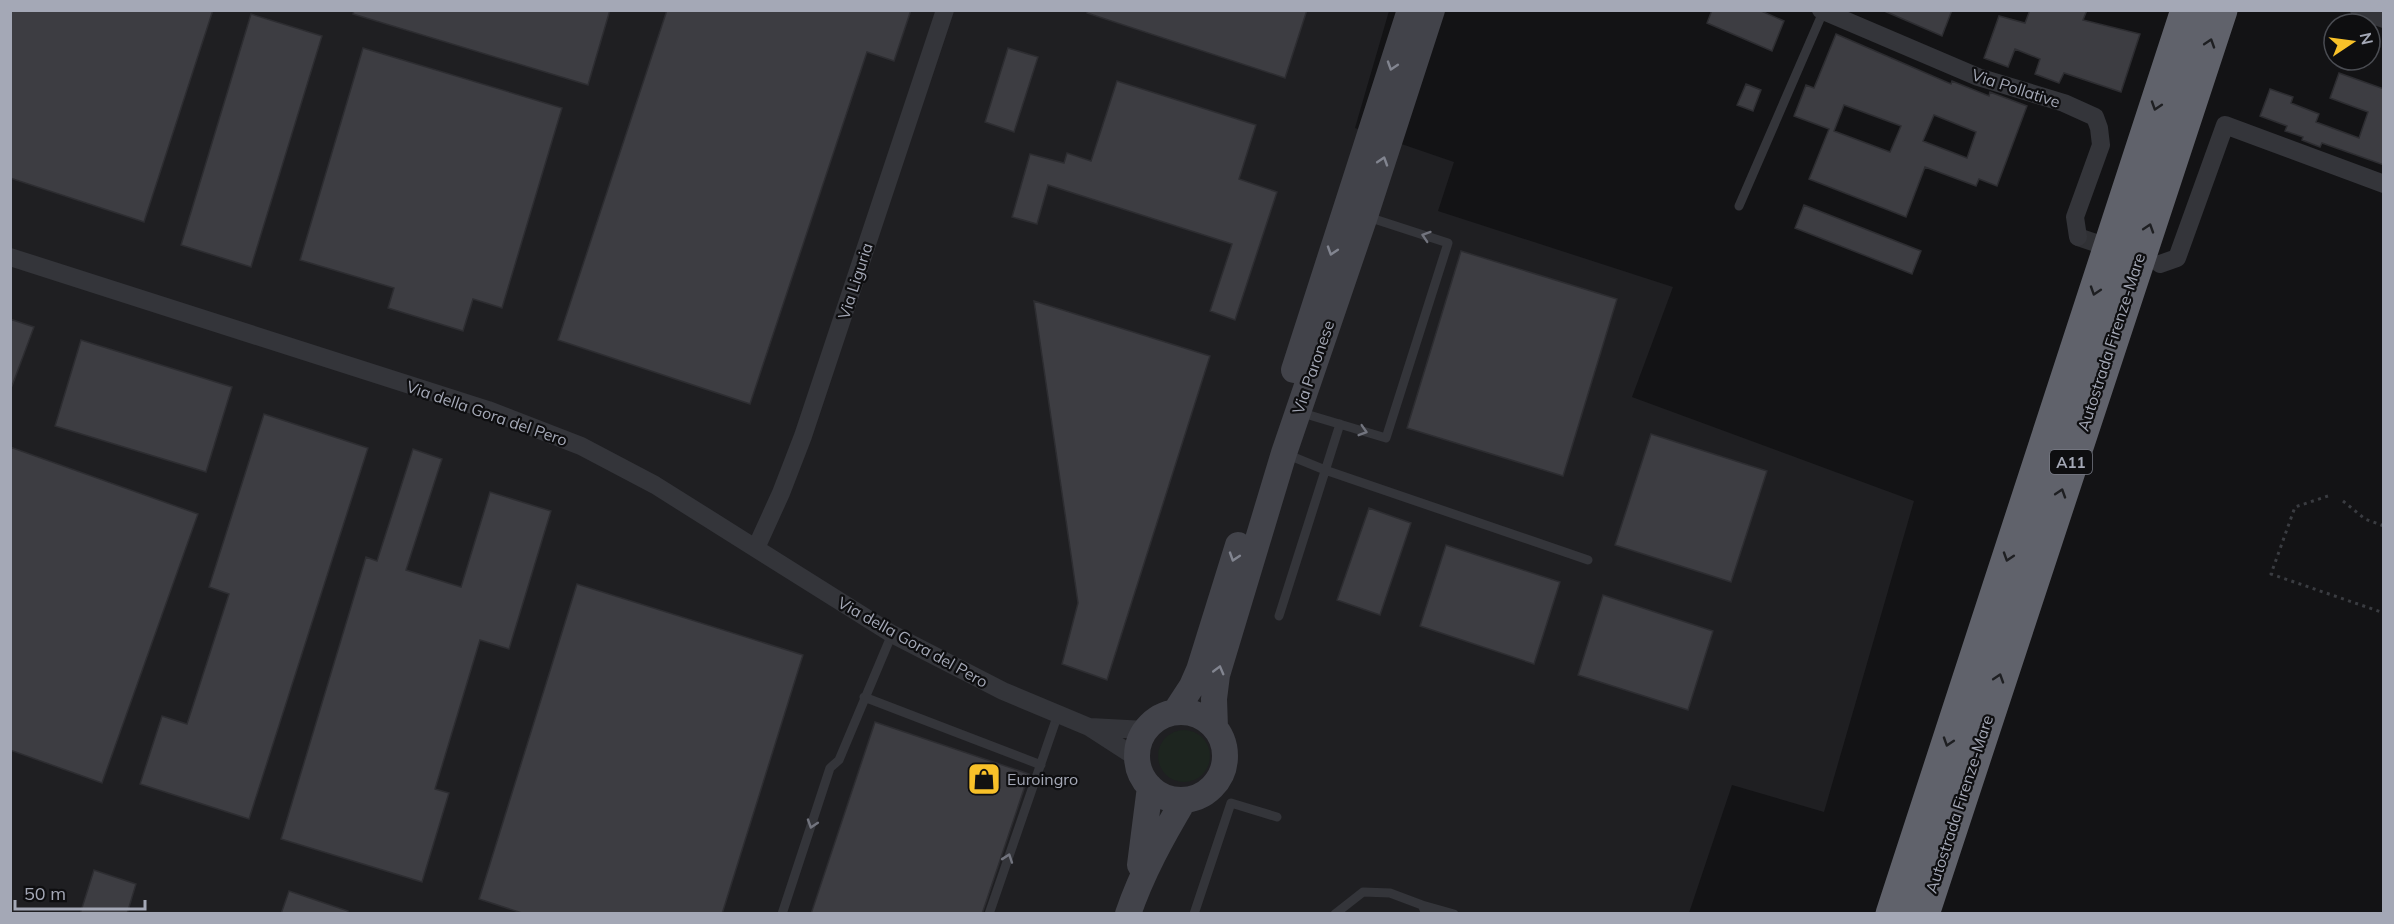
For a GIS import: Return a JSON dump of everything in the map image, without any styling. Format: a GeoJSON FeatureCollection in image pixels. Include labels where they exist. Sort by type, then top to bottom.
{"type":"FeatureCollection","features":[{"type":"Feature","properties":{"kind":"highway","name":"Autostrada Firenze-Mare"},"geometry":{"type":"LineString","coordinates":[[1892,914],[2187,10]]}},
{"type":"Feature","properties":{"kind":"highway","name":"Autostrada Firenze-Mare"},"geometry":{"type":"LineString","coordinates":[[1923,914],[2221,10]]}},
{"type":"Feature","properties":{"kind":"main road","name":"Via Paronese"},"geometry":{"type":"LineString","coordinates":[[1145,730],[1153,721],[1175,712],[1192,686],[1198,670],[1410,10]]}},
{"type":"Feature","properties":{"kind":"main road","name":"Via Paronese"},"geometry":{"type":"LineString","coordinates":[[1184,800],[1197,797],[1209,790],[1218,780],[1223,767],[1225,753],[1222,740],[1215,728],[1214,699],[1217,675],[1297,411],[1365,216],[1432,10]]}},
{"type":"Feature","properties":{"kind":"main road"},"geometry":{"type":"LineString","coordinates":[[1175,712],[1190,712],[1204,718],[1215,728]]}},
{"type":"Feature","properties":{"kind":"main road"},"geometry":{"type":"LineString","coordinates":[[1134,904],[1158,843],[1184,800],[1160,795],[1150,787],[1138,769],[1138,743],[1145,730]]}},
{"type":"Feature","properties":{"kind":"main road"},"geometry":{"type":"LineString","coordinates":[[1134,904],[1150,787]]}},
{"type":"Feature","properties":{"kind":"street","name":"Via Liguria"},"geometry":{"type":"LineString","coordinates":[[756,548],[803,436],[945,10]]}},
{"type":"Feature","properties":{"kind":"street"},"geometry":{"type":"LineString","coordinates":[[2359,10],[2384,19]]}},
{"type":"Feature","properties":{"kind":"street","name":"Via Pollative"},"geometry":{"type":"LineString","coordinates":[[1822,11],[1978,77],[2064,103],[2095,117],[2101,145],[2075,217],[2078,237]]}},
{"type":"Feature","properties":{"kind":"street"},"geometry":{"type":"LineString","coordinates":[[2160,264],[2177,258],[2225,125],[2384,184]]}},
{"type":"Feature","properties":{"kind":"street","name":"Via della Gora del Pero"},"geometry":{"type":"LineString","coordinates":[[10,258],[517,421],[581,446],[655,485],[892,634],[1003,691],[1089,727],[1137,758]]}},
{"type":"Feature","properties":{"kind":"street","name":"Via della Gora del Pero"},"geometry":{"type":"LineString","coordinates":[[1089,727],[1145,730]]}},
{"type":"Feature","properties":{"kind":"lane"},"geometry":{"type":"LineString","coordinates":[[1739,206],[1822,11]]}},
{"type":"Feature","properties":{"kind":"lane"},"geometry":{"type":"LineString","coordinates":[[1297,411],[1386,438],[1448,243],[1365,216]]}},
{"type":"Feature","properties":{"kind":"lane"},"geometry":{"type":"LineString","coordinates":[[1279,616],[1340,424]]}},
{"type":"Feature","properties":{"kind":"lane"},"geometry":{"type":"LineString","coordinates":[[1284,453],[1325,470],[1588,560]]}},
{"type":"Feature","properties":{"kind":"lane"},"geometry":{"type":"LineString","coordinates":[[782,914],[830,768],[839,760],[892,634]]}},
{"type":"Feature","properties":{"kind":"lane"},"geometry":{"type":"LineString","coordinates":[[864,697],[1041,765]]}},
{"type":"Feature","properties":{"kind":"lane"},"geometry":{"type":"LineString","coordinates":[[989,914],[1058,714]]}},
{"type":"Feature","properties":{"kind":"lane"},"geometry":{"type":"LineString","coordinates":[[1194,914],[1231,802],[1277,817]]}},
{"type":"Feature","properties":{"kind":"lane"},"geometry":{"type":"LineString","coordinates":[[1335,914],[1363,892],[1390,893],[1424,909],[1454,914]]}},
{"type":"Feature","properties":{"kind":"path"},"geometry":{"type":"LineString","coordinates":[[2328,496],[2295,507],[2271,574],[2384,613]]}},
{"type":"Feature","properties":{"kind":"path"},"geometry":{"type":"LineString","coordinates":[[2343,501],[2365,519],[2384,525]]}},
{"type":"Feature","properties":{"kind":"shaded area"},"geometry":{"type":"Polygon","coordinates":[[[10,11],[1389,11],[1355,128],[1454,162],[1438,211],[1673,287],[1632,397],[1914,501],[1824,812],[1732,785],[1689,913],[11,913],[10,11]]]}},
{"type":"Feature","properties":{"kind":"shaded area"},"geometry":{"type":"Polygon","coordinates":[[[1184,730],[1194,732],[1202,738],[1208,746],[1210,756],[1208,766],[1202,774],[1194,780],[1184,782],[1174,780],[1166,774],[1160,766],[1158,756],[1160,746],[1166,738],[1174,732],[1184,730]]]}},
{"type":"Feature","properties":{"kind":"building"},"geometry":{"type":"Polygon","coordinates":[[[10,10],[213,10],[144,222],[10,178],[10,10]]]}},
{"type":"Feature","properties":{"kind":"building"},"geometry":{"type":"Polygon","coordinates":[[[354,10],[610,10],[588,85],[353,14],[354,10]]]}},
{"type":"Feature","properties":{"kind":"building"},"geometry":{"type":"Polygon","coordinates":[[[667,10],[911,10],[894,61],[867,52],[750,404],[558,340],[667,10]]]}},
{"type":"Feature","properties":{"kind":"building"},"geometry":{"type":"Polygon","coordinates":[[[1087,10],[1307,10],[1285,78],[1087,13],[1087,10]]]}},
{"type":"Feature","properties":{"kind":"building"},"geometry":{"type":"Polygon","coordinates":[[[1712,10],[1759,10],[1784,21],[1772,51],[1707,23],[1712,10]]]}},
{"type":"Feature","properties":{"kind":"building"},"geometry":{"type":"Polygon","coordinates":[[[1882,10],[1952,10],[1942,36],[1882,10]]]}},
{"type":"Feature","properties":{"kind":"building"},"geometry":{"type":"Polygon","coordinates":[[[2030,10],[2087,10],[2083,20],[2140,34],[2121,92],[2064,73],[2059,83],[2035,74],[2040,59],[2015,49],[2008,67],[1984,58],[1999,16],[2025,23],[2030,10]]]}},
{"type":"Feature","properties":{"kind":"building"},"geometry":{"type":"Polygon","coordinates":[[[251,14],[322,36],[251,267],[181,245],[251,14]]]}},
{"type":"Feature","properties":{"kind":"building"},"geometry":{"type":"Polygon","coordinates":[[[1836,34],[1951,84],[1952,81],[1989,96],[1990,92],[2027,106],[1997,186],[1979,179],[1976,186],[1925,167],[1906,217],[1809,179],[1829,129],[1794,116],[1806,85],[1814,88],[1836,34]],[[1844,105],[1834,131],[1890,152],[1901,126],[1844,105]],[[1934,115],[1923,141],[1967,158],[1976,132],[1934,115]]]}},
{"type":"Feature","properties":{"kind":"building"},"geometry":{"type":"Polygon","coordinates":[[[363,48],[562,108],[502,308],[473,299],[463,331],[388,308],[394,288],[300,260],[363,48]]]}},
{"type":"Feature","properties":{"kind":"building"},"geometry":{"type":"Polygon","coordinates":[[[1008,48],[1038,57],[1014,132],[985,122],[1008,48]]]}},
{"type":"Feature","properties":{"kind":"building"},"geometry":{"type":"Polygon","coordinates":[[[2339,73],[2384,89],[2384,165],[2322,143],[2320,147],[2302,140],[2303,137],[2285,131],[2287,126],[2260,116],[2270,89],[2293,97],[2291,103],[2319,114],[2316,122],[2359,138],[2368,112],[2330,98],[2339,73]]]}},
{"type":"Feature","properties":{"kind":"building"},"geometry":{"type":"Polygon","coordinates":[[[1117,81],[1256,125],[1239,179],[1277,192],[1235,320],[1210,311],[1232,244],[1048,185],[1037,224],[1012,217],[1030,154],[1064,163],[1067,153],[1091,161],[1117,81]]]}},
{"type":"Feature","properties":{"kind":"building"},"geometry":{"type":"Polygon","coordinates":[[[1746,84],[1761,90],[1753,111],[1737,105],[1746,84]]]}},
{"type":"Feature","properties":{"kind":"building"},"geometry":{"type":"Polygon","coordinates":[[[1804,205],[1921,251],[1912,274],[1795,228],[1804,205]]]}},
{"type":"Feature","properties":{"kind":"building"},"geometry":{"type":"Polygon","coordinates":[[[1461,251],[1617,299],[1563,476],[1407,428],[1461,251]]]}},
{"type":"Feature","properties":{"kind":"building"},"geometry":{"type":"Polygon","coordinates":[[[1034,301],[1210,356],[1107,680],[1062,664],[1078,603],[1034,301]]]}},
{"type":"Feature","properties":{"kind":"building"},"geometry":{"type":"Polygon","coordinates":[[[10,319],[34,327],[12,386],[10,386],[10,319]]]}},
{"type":"Feature","properties":{"kind":"building"},"geometry":{"type":"Polygon","coordinates":[[[81,340],[232,387],[206,472],[55,426],[81,340]]]}},
{"type":"Feature","properties":{"kind":"building"},"geometry":{"type":"Polygon","coordinates":[[[264,414],[368,448],[249,819],[140,784],[162,716],[187,724],[229,594],[209,587],[264,414]]]}},
{"type":"Feature","properties":{"kind":"building"},"geometry":{"type":"Polygon","coordinates":[[[1651,434],[1767,471],[1731,582],[1615,545],[1651,434]]]}},
{"type":"Feature","properties":{"kind":"building"},"geometry":{"type":"Polygon","coordinates":[[[10,447],[198,514],[102,783],[10,750],[10,447]]]}},
{"type":"Feature","properties":{"kind":"building"},"geometry":{"type":"Polygon","coordinates":[[[413,449],[442,459],[406,570],[461,587],[490,492],[551,511],[509,649],[480,640],[435,789],[449,793],[422,882],[281,839],[366,557],[377,561],[413,449]]]}},
{"type":"Feature","properties":{"kind":"building"},"geometry":{"type":"Polygon","coordinates":[[[1369,508],[1411,523],[1380,615],[1337,600],[1369,508]]]}},
{"type":"Feature","properties":{"kind":"building"},"geometry":{"type":"Polygon","coordinates":[[[1446,545],[1560,582],[1534,664],[1420,626],[1446,545]]]}},
{"type":"Feature","properties":{"kind":"building"},"geometry":{"type":"Polygon","coordinates":[[[577,584],[803,655],[722,914],[525,914],[479,899],[577,584]]]}},
{"type":"Feature","properties":{"kind":"building"},"geometry":{"type":"Polygon","coordinates":[[[1603,595],[1713,631],[1688,710],[1578,675],[1603,595]]]}},
{"type":"Feature","properties":{"kind":"building"},"geometry":{"type":"Polygon","coordinates":[[[875,722],[1029,774],[982,914],[811,914],[875,722]]]}},
{"type":"Feature","properties":{"kind":"building"},"geometry":{"type":"Polygon","coordinates":[[[94,870],[136,884],[127,914],[80,914],[94,870]]]}},
{"type":"Feature","properties":{"kind":"building"},"geometry":{"type":"Polygon","coordinates":[[[289,891],[348,911],[347,914],[281,914],[289,891]]]}},
{"type":"Feature","properties":{"kind":"tunnel"},"geometry":{"type":"LineString","coordinates":[[2078,237],[2116,250]]}},
{"type":"Feature","properties":{"kind":"place","name":"Euroingro"},"geometry":{"type":"Point","coordinates":[984,779]}}]}
